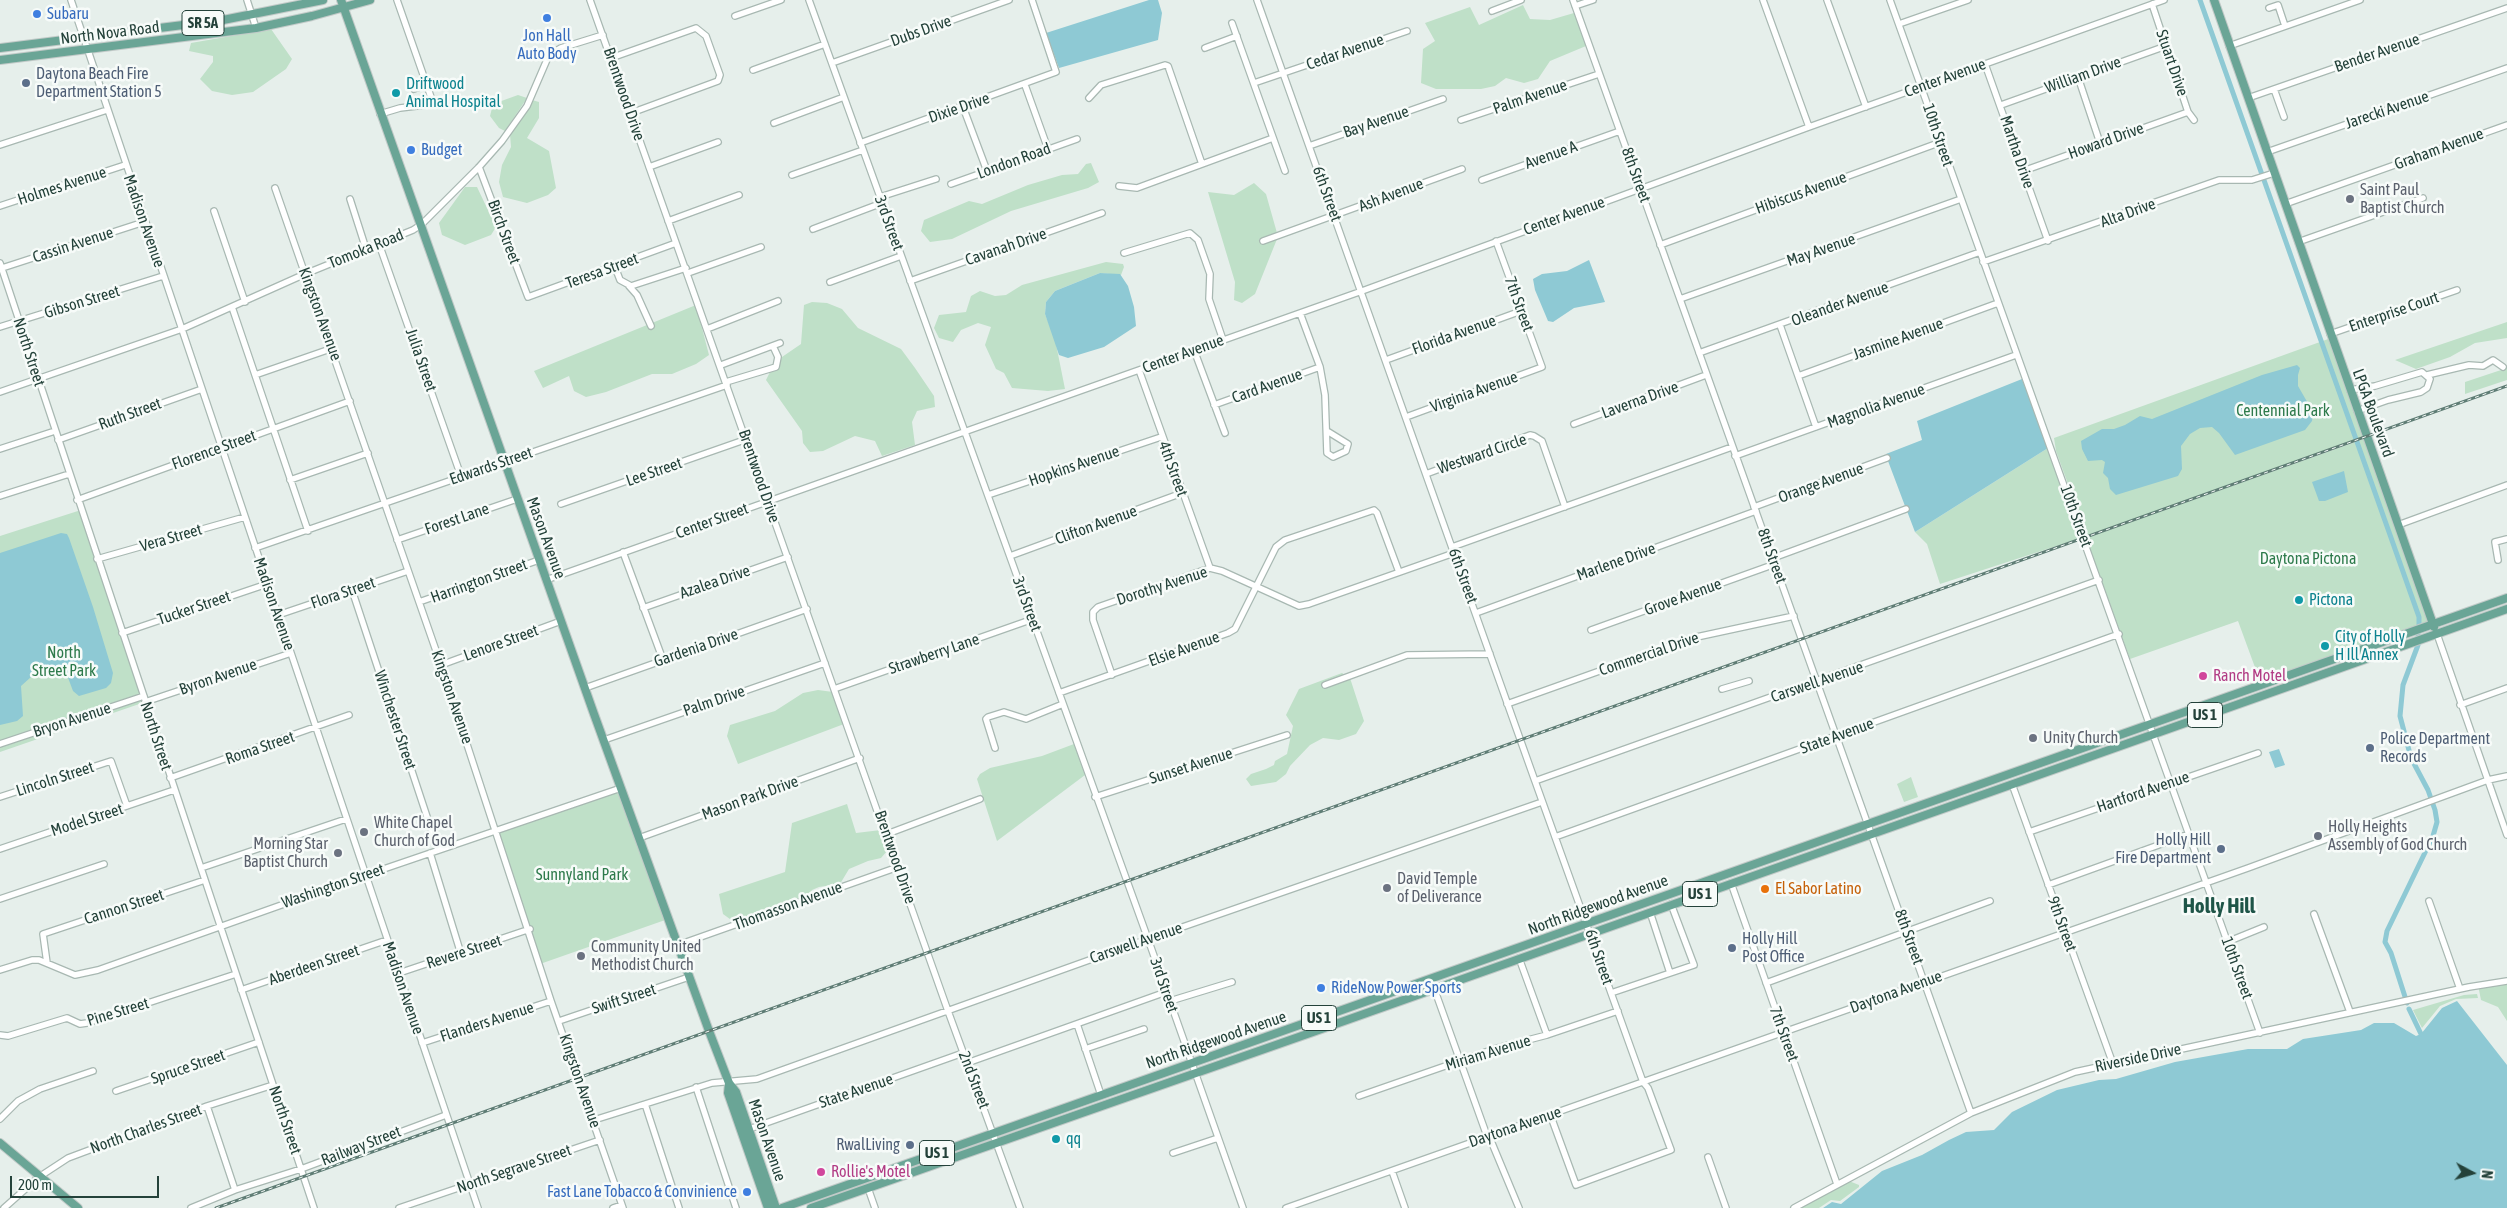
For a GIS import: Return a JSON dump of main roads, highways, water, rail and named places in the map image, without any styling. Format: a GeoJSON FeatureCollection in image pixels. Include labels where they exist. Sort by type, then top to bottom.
{"type":"FeatureCollection","features":[{"type":"Feature","properties":{"kind":"main road","name":"North Nova Road"},"geometry":{"type":"LineString","coordinates":[[0,48],[252,15],[323,0]]}},
{"type":"Feature","properties":{"kind":"main road","name":"North Nova Road"},"geometry":{"type":"LineString","coordinates":[[0,60],[256,28],[343,4],[370,0]]}},
{"type":"Feature","properties":{"kind":"main road","name":"LPGA Boulevard"},"geometry":{"type":"LineString","coordinates":[[2214,0],[2267,152],[2271,174],[2285,204],[2437,634]]}},
{"type":"Feature","properties":{"kind":"main road","name":"Mason Avenue"},"geometry":{"type":"LineString","coordinates":[[343,4],[380,114],[422,224],[546,580],[689,977],[729,1083],[736,1090],[776,1208]]}},
{"type":"Feature","properties":{"kind":"main road","name":"North Ridgewood Avenue"},"geometry":{"type":"LineString","coordinates":[[782,1208],[2507,598]]}},
{"type":"Feature","properties":{"kind":"main road","name":"North Ridgewood Avenue"},"geometry":{"type":"LineString","coordinates":[[811,1208],[2507,608]]}},
{"type":"Feature","properties":{"kind":"main road"},"geometry":{"type":"LineString","coordinates":[[2012,784],[2022,769]]}},
{"type":"Feature","properties":{"kind":"main road"},"geometry":{"type":"LineString","coordinates":[[1999,788],[2007,774]]}},
{"type":"Feature","properties":{"kind":"main road"},"geometry":{"type":"LineString","coordinates":[[1731,883],[1742,868]]}},
{"type":"Feature","properties":{"kind":"main road"},"geometry":{"type":"LineString","coordinates":[[1434,988],[1446,974]]}},
{"type":"Feature","properties":{"kind":"main road"},"geometry":{"type":"LineString","coordinates":[[1422,993],[1430,979]]}},
{"type":"Feature","properties":{"kind":"main road","name":"Mason Avenue"},"geometry":{"type":"LineString","coordinates":[[729,1083],[728,1094],[768,1208]]}},
{"type":"Feature","properties":{"kind":"main road"},"geometry":{"type":"LineString","coordinates":[[0,1142],[39,1177],[78,1208]]}},
{"type":"Feature","properties":{"kind":"water"},"geometry":{"type":"Polygon","coordinates":[[[1149,0],[1158,0],[1162,13],[1158,40],[1059,68],[1046,33],[1149,0]]]}},
{"type":"Feature","properties":{"kind":"water"},"geometry":{"type":"Polygon","coordinates":[[[1589,260],[1605,302],[1574,308],[1553,322],[1548,321],[1535,290],[1533,279],[1542,274],[1567,271],[1589,260]]]}},
{"type":"Feature","properties":{"kind":"water"},"geometry":{"type":"Polygon","coordinates":[[[1100,273],[1120,274],[1128,286],[1134,307],[1136,326],[1104,347],[1068,358],[1059,355],[1045,314],[1046,302],[1055,291],[1100,273]]]}},
{"type":"Feature","properties":{"kind":"water"},"geometry":{"type":"Polygon","coordinates":[[[2297,365],[2300,368],[2298,386],[2313,412],[2312,421],[2305,430],[2235,455],[2219,433],[2212,427],[2200,428],[2190,434],[2181,446],[2182,469],[2178,476],[2116,495],[2110,489],[2108,478],[2103,473],[2105,462],[2102,460],[2088,461],[2082,449],[2081,441],[2102,429],[2114,429],[2140,416],[2152,419],[2262,375],[2297,365]]]}},
{"type":"Feature","properties":{"kind":"water"},"geometry":{"type":"Polygon","coordinates":[[[2022,379],[2048,448],[1915,532],[1907,511],[1909,510],[1905,506],[1888,461],[1891,459],[1886,454],[1922,440],[1917,421],[2022,379]]]}},
{"type":"Feature","properties":{"kind":"water"},"geometry":{"type":"Polygon","coordinates":[[[2344,471],[2348,492],[2325,501],[2319,501],[2312,482],[2344,471]]]}},
{"type":"Feature","properties":{"kind":"water"},"geometry":{"type":"Polygon","coordinates":[[[61,533],[67,534],[69,538],[93,607],[113,673],[111,683],[106,688],[79,696],[73,691],[67,675],[60,671],[31,677],[21,686],[23,716],[17,721],[0,725],[0,553],[61,533]]]}},
{"type":"Feature","properties":{"kind":"water"},"geometry":{"type":"Polygon","coordinates":[[[2279,749],[2285,765],[2275,768],[2269,752],[2279,749]]]}},
{"type":"Feature","properties":{"kind":"water"},"geometry":{"type":"Polygon","coordinates":[[[2457,1001],[2507,1065],[2507,1208],[1823,1208],[1832,1202],[1841,1204],[1882,1171],[1922,1155],[1966,1132],[1994,1130],[2012,1112],[2057,1090],[2099,1080],[2116,1079],[2175,1062],[2248,1049],[2287,1049],[2303,1039],[2361,1030],[2374,1023],[2394,1023],[2416,1036],[2421,1034],[2442,1008],[2457,1001]]]}},
{"type":"Feature","properties":{"kind":"waterway"},"geometry":{"type":"LineString","coordinates":[[2200,0],[2419,617],[2419,625]]}},
{"type":"Feature","properties":{"kind":"waterway"},"geometry":{"type":"LineString","coordinates":[[2407,1003],[2391,953],[2385,942],[2387,931],[2433,836],[2437,822],[2428,790],[2411,758],[2400,716],[2403,685],[2418,645]]}},
{"type":"Feature","properties":{"kind":"waterway"},"geometry":{"type":"LineString","coordinates":[[2409,1009],[2421,1034]]}},
{"type":"Feature","properties":{"kind":"railway"},"geometry":{"type":"LineString","coordinates":[[216,1208],[2507,386]]}},
{"type":"Feature","properties":{"kind":"place","name":"Subaru"},"geometry":{"type":"Point","coordinates":[37,14]}},
{"type":"Feature","properties":{"kind":"place","name":"Jon Hall Auto Body"},"geometry":{"type":"Point","coordinates":[547,18]}},
{"type":"Feature","properties":{"kind":"place","name":"Daytona Beach Fire Department Station 5"},"geometry":{"type":"Point","coordinates":[26,83]}},
{"type":"Feature","properties":{"kind":"place","name":"Driftwood Animal Hospital"},"geometry":{"type":"Point","coordinates":[396,93]}},
{"type":"Feature","properties":{"kind":"place","name":"Budget"},"geometry":{"type":"Point","coordinates":[411,150]}},
{"type":"Feature","properties":{"kind":"place","name":"Saint Paul Baptist Church"},"geometry":{"type":"Point","coordinates":[2350,199]}},
{"type":"Feature","properties":{"kind":"place","name":"Pictona"},"geometry":{"type":"Point","coordinates":[2299,600]}},
{"type":"Feature","properties":{"kind":"place","name":"City of Holly H Ill Annex"},"geometry":{"type":"Point","coordinates":[2325,646]}},
{"type":"Feature","properties":{"kind":"place","name":"Ranch Motel"},"geometry":{"type":"Point","coordinates":[2203,676]}},
{"type":"Feature","properties":{"kind":"place","name":"Unity Church"},"geometry":{"type":"Point","coordinates":[2033,738]}},
{"type":"Feature","properties":{"kind":"place","name":"Police Department Records"},"geometry":{"type":"Point","coordinates":[2370,748]}},
{"type":"Feature","properties":{"kind":"place","name":"White Chapel Church of God"},"geometry":{"type":"Point","coordinates":[364,832]}},
{"type":"Feature","properties":{"kind":"place","name":"Holly Heights Assembly of God Church"},"geometry":{"type":"Point","coordinates":[2318,836]}},
{"type":"Feature","properties":{"kind":"place","name":"Holly Hill Fire Department"},"geometry":{"type":"Point","coordinates":[2221,849]}},
{"type":"Feature","properties":{"kind":"place","name":"Morning Star Baptist Church"},"geometry":{"type":"Point","coordinates":[338,853]}},
{"type":"Feature","properties":{"kind":"place","name":"David Temple of Deliverance"},"geometry":{"type":"Point","coordinates":[1387,888]}},
{"type":"Feature","properties":{"kind":"place","name":"El Sabor Latino"},"geometry":{"type":"Point","coordinates":[1765,889]}},
{"type":"Feature","properties":{"kind":"place","name":"Holly Hill Post Office"},"geometry":{"type":"Point","coordinates":[1732,948]}},
{"type":"Feature","properties":{"kind":"place","name":"Community United Methodist Church"},"geometry":{"type":"Point","coordinates":[581,956]}},
{"type":"Feature","properties":{"kind":"place","name":"RideNow Power Sports"},"geometry":{"type":"Point","coordinates":[1321,988]}},
{"type":"Feature","properties":{"kind":"place","name":"qq"},"geometry":{"type":"Point","coordinates":[1056,1139]}},
{"type":"Feature","properties":{"kind":"place","name":"RwalLiving"},"geometry":{"type":"Point","coordinates":[910,1145]}},
{"type":"Feature","properties":{"kind":"place","name":"Rollie's Motel"},"geometry":{"type":"Point","coordinates":[821,1172]}},
{"type":"Feature","properties":{"kind":"place","name":"Fast Lane Tobacco & Convinience"},"geometry":{"type":"Point","coordinates":[747,1192]}},
{"type":"Feature","properties":{"kind":"district","name":"Holly Hill"},"geometry":{"type":"Point","coordinates":[2219,906]}},
{"type":"Feature","properties":{"kind":"park label","name":"Centennial Park"},"geometry":{"type":"Point","coordinates":[2283,411]}},
{"type":"Feature","properties":{"kind":"park label","name":"Daytona Pictona"},"geometry":{"type":"Point","coordinates":[2308,559]}},
{"type":"Feature","properties":{"kind":"park label","name":"North Street Park"},"geometry":{"type":"Point","coordinates":[64,662]}},
{"type":"Feature","properties":{"kind":"park label","name":"Sunnyland Park"},"geometry":{"type":"Point","coordinates":[582,875]}}]}
